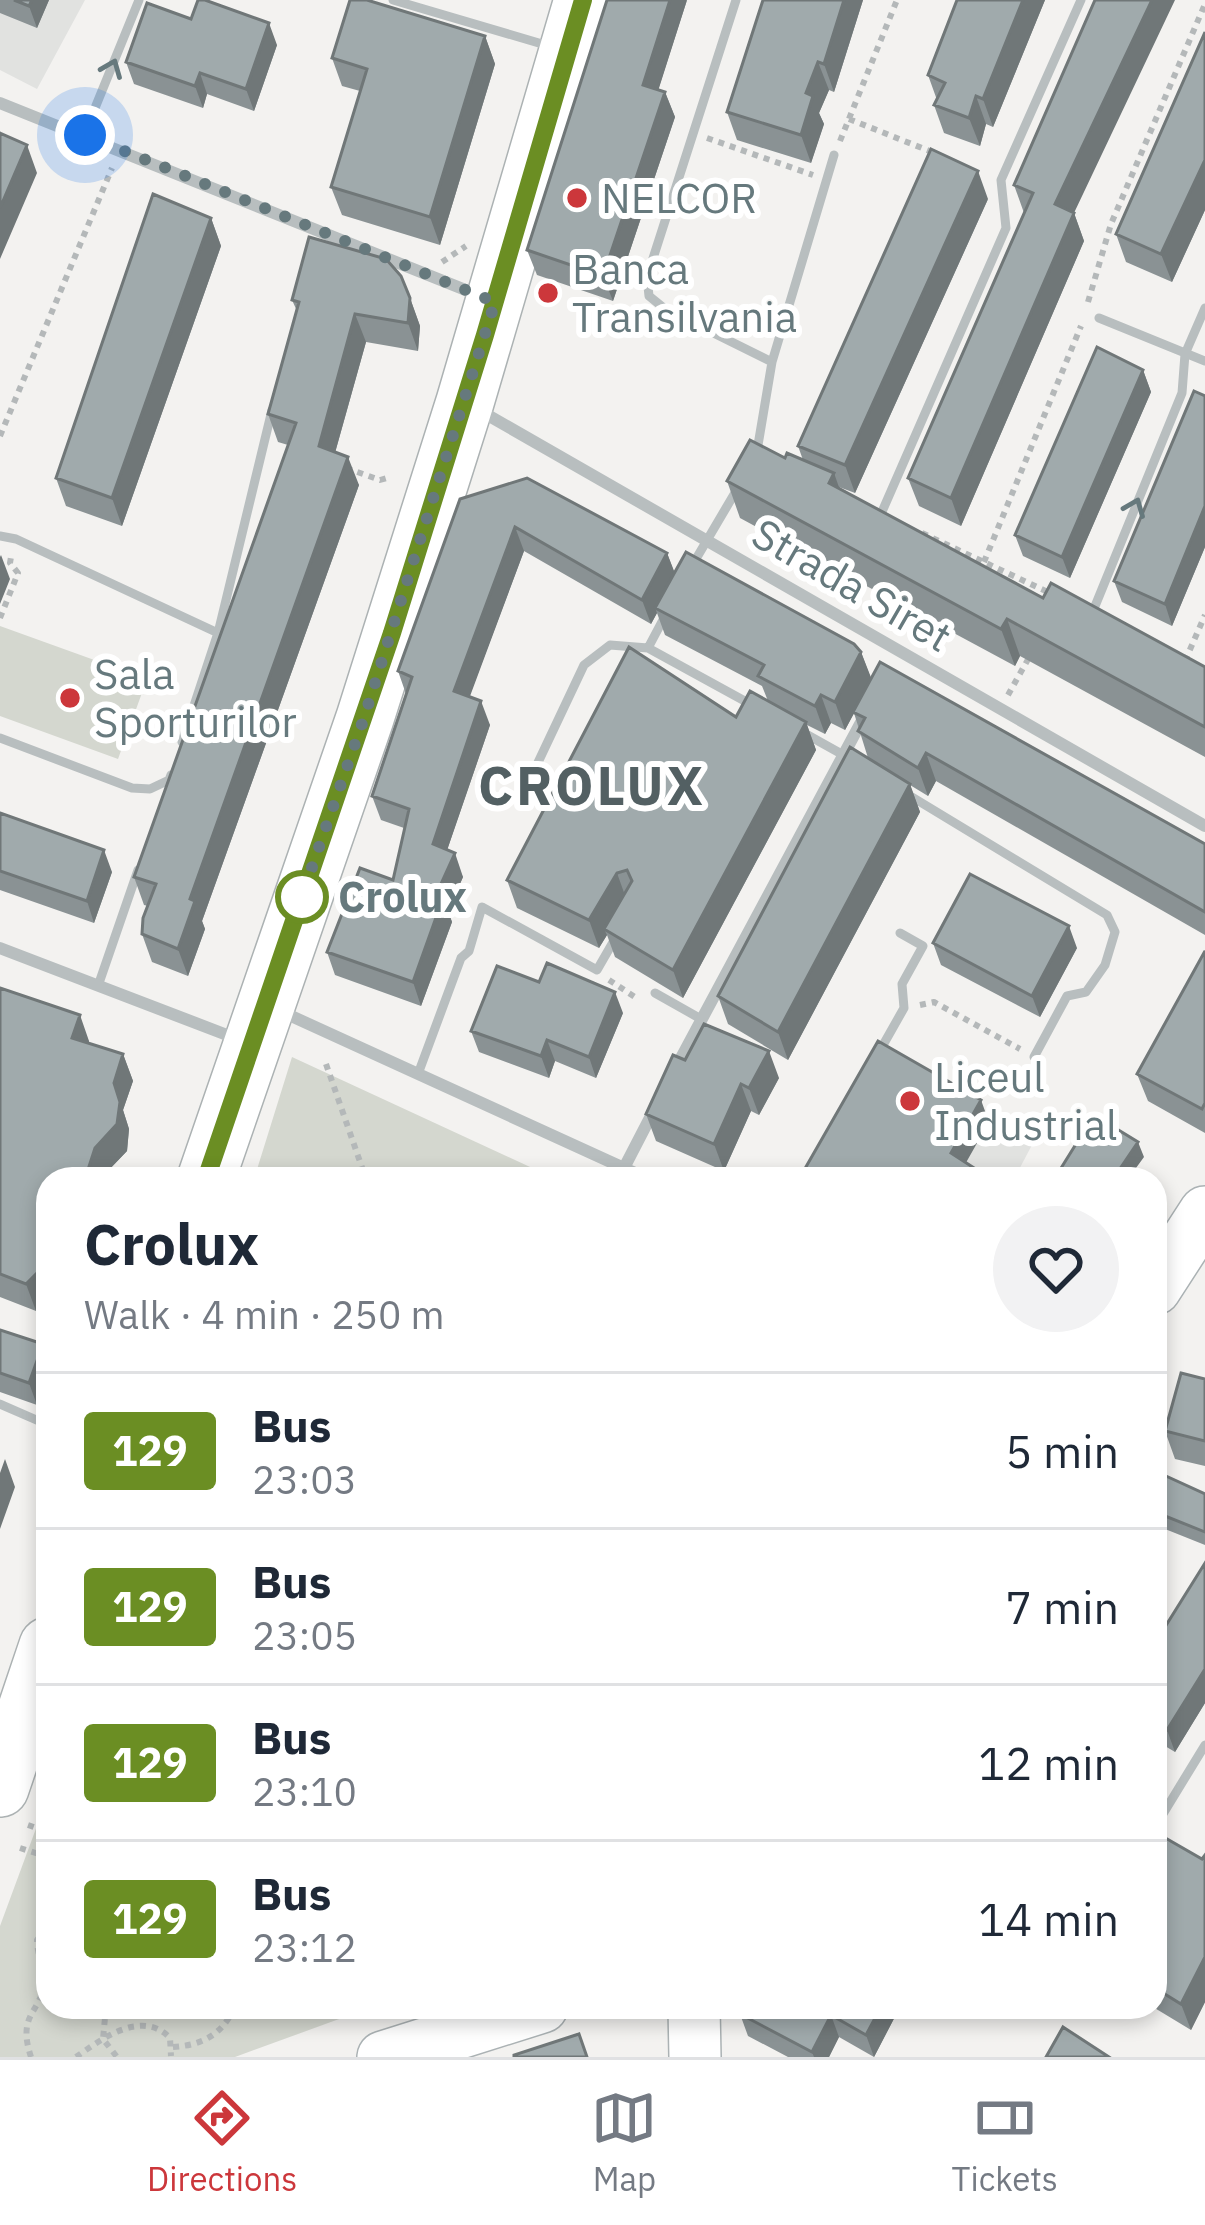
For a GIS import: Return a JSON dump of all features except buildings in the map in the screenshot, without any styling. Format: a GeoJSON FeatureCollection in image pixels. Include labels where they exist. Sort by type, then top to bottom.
{"type":"FeatureCollection","features":[{"type":"Feature","properties":{"kind":"main road"},"geometry":{"type":"LineString","coordinates":[[210,1167],[364,718],[465,402],[575,26]]}},
{"type":"Feature","properties":{"kind":"main road"},"geometry":{"type":"LineString","coordinates":[[1167,1271],[1205,1212]]}},
{"type":"Feature","properties":{"kind":"main road"},"geometry":{"type":"LineString","coordinates":[[14,1807],[36,1703]]}},
{"type":"Feature","properties":{"kind":"main road"},"geometry":{"type":"LineString","coordinates":[[415,2052],[508,2019]]}},
{"type":"Feature","properties":{"kind":"main road"},"geometry":{"type":"LineString","coordinates":[[694,2019],[695,2057]]}},
{"type":"Feature","properties":{"kind":"street"},"geometry":{"type":"LineString","coordinates":[[0,103],[495,302]]}},
{"type":"Feature","properties":{"kind":"street","name":"Strada Siret"},"geometry":{"type":"LineString","coordinates":[[465,402],[1205,826]]}},
{"type":"Feature","properties":{"kind":"street"},"geometry":{"type":"LineString","coordinates":[[888,672],[898,651]]}},
{"type":"Feature","properties":{"kind":"street"},"geometry":{"type":"LineString","coordinates":[[668,1083],[877,693]]}},
{"type":"Feature","properties":{"kind":"street"},"geometry":{"type":"LineString","coordinates":[[0,948],[98,986],[258,1024],[418,1074],[622,1167]]}},
{"type":"Feature","properties":{"kind":"street"},"geometry":{"type":"LineString","coordinates":[[625,1167],[657,1104]]}},
{"type":"Feature","properties":{"kind":"lane"},"geometry":{"type":"LineString","coordinates":[[85,135],[139,0]]}},
{"type":"Feature","properties":{"kind":"lane"},"geometry":{"type":"LineString","coordinates":[[393,0],[575,26]]}},
{"type":"Feature","properties":{"kind":"lane"},"geometry":{"type":"LineString","coordinates":[[736,0],[647,277],[649,296],[664,309],[772,362]]}},
{"type":"Feature","properties":{"kind":"lane"},"geometry":{"type":"LineString","coordinates":[[860,505],[881,514],[1006,228],[1001,180],[1082,0]]}},
{"type":"Feature","properties":{"kind":"lane"},"geometry":{"type":"LineString","coordinates":[[755,461],[772,362],[834,155]]}},
{"type":"Feature","properties":{"kind":"lane"},"geometry":{"type":"LineString","coordinates":[[311,254],[317,232]]}},
{"type":"Feature","properties":{"kind":"lane"},"geometry":{"type":"LineString","coordinates":[[1109,625],[1090,615],[1182,393],[1185,353],[1205,308]]}},
{"type":"Feature","properties":{"kind":"lane"},"geometry":{"type":"LineString","coordinates":[[1099,318],[1205,362]]}},
{"type":"Feature","properties":{"kind":"lane"},"geometry":{"type":"LineString","coordinates":[[162,801],[218,633],[273,406]]}},
{"type":"Feature","properties":{"kind":"lane"},"geometry":{"type":"LineString","coordinates":[[687,574],[743,480]]}},
{"type":"Feature","properties":{"kind":"lane"},"geometry":{"type":"LineString","coordinates":[[0,536],[16,539],[218,633]]}},
{"type":"Feature","properties":{"kind":"lane"},"geometry":{"type":"LineString","coordinates":[[648,648],[667,611]]}},
{"type":"Feature","properties":{"kind":"lane"},"geometry":{"type":"LineString","coordinates":[[533,773],[584,664],[610,645],[648,648],[761,710]]}},
{"type":"Feature","properties":{"kind":"lane"},"geometry":{"type":"LineString","coordinates":[[802,733],[864,768]]}},
{"type":"Feature","properties":{"kind":"lane"},"geometry":{"type":"LineString","coordinates":[[0,738],[132,788],[150,789],[170,780]]}},
{"type":"Feature","properties":{"kind":"lane"},"geometry":{"type":"LineString","coordinates":[[904,792],[1107,915],[1115,932],[1105,964],[1086,992],[1067,996],[1034,1057]]}},
{"type":"Feature","properties":{"kind":"lane"},"geometry":{"type":"LineString","coordinates":[[98,986],[141,862]]}},
{"type":"Feature","properties":{"kind":"lane"},"geometry":{"type":"LineString","coordinates":[[418,1074],[461,958],[469,951],[482,907],[597,970],[625,922]]}},
{"type":"Feature","properties":{"kind":"lane"},"geometry":{"type":"LineString","coordinates":[[872,1065],[904,1008],[902,984],[923,946],[900,932]]}},
{"type":"Feature","properties":{"kind":"lane"},"geometry":{"type":"LineString","coordinates":[[655,993],[701,1019]]}},
{"type":"Feature","properties":{"kind":"lane"},"geometry":{"type":"LineString","coordinates":[[2,1400],[36,1415]]}},
{"type":"Feature","properties":{"kind":"lane"},"geometry":{"type":"LineString","coordinates":[[1167,1807],[1205,1745]]}},
{"type":"Feature","properties":{"kind":"path"},"geometry":{"type":"LineString","coordinates":[[834,155],[897,0]]}},
{"type":"Feature","properties":{"kind":"path"},"geometry":{"type":"LineString","coordinates":[[984,562],[1079,330],[1111,224],[1205,4]]}},
{"type":"Feature","properties":{"kind":"path"},"geometry":{"type":"LineString","coordinates":[[848,119],[1001,180]]}},
{"type":"Feature","properties":{"kind":"path"},"geometry":{"type":"LineString","coordinates":[[692,133],[826,180]]}},
{"type":"Feature","properties":{"kind":"path"},"geometry":{"type":"LineString","coordinates":[[0,436],[120,149]]}},
{"type":"Feature","properties":{"kind":"path"},"geometry":{"type":"LineString","coordinates":[[336,465],[380,480],[390,477]]}},
{"type":"Feature","properties":{"kind":"path"},"geometry":{"type":"LineString","coordinates":[[881,514],[1090,615]]}},
{"type":"Feature","properties":{"kind":"path"},"geometry":{"type":"LineString","coordinates":[[0,618],[18,573],[10,562],[16,539]]}},
{"type":"Feature","properties":{"kind":"path"},"geometry":{"type":"LineString","coordinates":[[1183,666],[1205,615]]}},
{"type":"Feature","properties":{"kind":"path"},"geometry":{"type":"LineString","coordinates":[[1001,708],[1031,653]]}},
{"type":"Feature","properties":{"kind":"path"},"geometry":{"type":"LineString","coordinates":[[597,970],[641,1001],[655,993]]}},
{"type":"Feature","properties":{"kind":"path"},"geometry":{"type":"LineString","coordinates":[[904,1008],[934,1002],[1034,1057]]}},
{"type":"Feature","properties":{"kind":"path"},"geometry":{"type":"LineString","coordinates":[[326,1064],[362,1167]]}},
{"type":"Feature","properties":{"kind":"path"},"geometry":{"type":"LineString","coordinates":[[20,1848],[36,1854]]}},
{"type":"Feature","properties":{"kind":"path"},"geometry":{"type":"LineString","coordinates":[[31,2057],[25,2026],[36,2006]]}},
{"type":"Feature","properties":{"kind":"path"},"geometry":{"type":"LineString","coordinates":[[105,2019],[103,2039],[116,2057]]}},
{"type":"Feature","properties":{"kind":"path"},"geometry":{"type":"LineString","coordinates":[[76,2057],[103,2039],[147,2024],[161,2029],[172,2051],[193,2046],[221,2032],[229,2019]]}},
{"type":"Feature","properties":{"kind":"shaded area"},"geometry":{"type":"Polygon","coordinates":[[[0,0],[85,0],[37,89],[0,70],[0,0]]]}},
{"type":"Feature","properties":{"kind":"shaded area","name":"Sala Sporturilor"},"geometry":{"type":"Polygon","coordinates":[[[0,626],[147,679],[118,759],[0,716],[0,626]]]}},
{"type":"Feature","properties":{"kind":"shaded area"},"geometry":{"type":"Polygon","coordinates":[[[292,1057],[530,1167],[258,1167],[292,1057]]]}},
{"type":"Feature","properties":{"kind":"shaded area","name":"Liceul Industrial"},"geometry":{"type":"Polygon","coordinates":[[[885,1059],[1033,1143],[1020,1167],[824,1167],[885,1059]]]}},
{"type":"Feature","properties":{"kind":"shaded area"},"geometry":{"type":"Polygon","coordinates":[[[36,1828],[36,2019],[339,2019],[235,2057],[0,2057],[0,1926],[36,1828]]]}},
{"type":"Feature","properties":{"kind":"bus line","name":"129"},"geometry":{"type":"LineString","coordinates":[[210,1167],[392,633],[583,0]]}},
{"type":"Feature","properties":{"kind":"place","name":"NELCOR"},"geometry":{"type":"Point","coordinates":[577,198]}},
{"type":"Feature","properties":{"kind":"place","name":"Banca Transilvania"},"geometry":{"type":"Point","coordinates":[548,293]}},
{"type":"Feature","properties":{"kind":"place","name":"Sala Sporturilor"},"geometry":{"type":"Point","coordinates":[70,698]}},
{"type":"Feature","properties":{"kind":"place","name":"Crolux"},"geometry":{"type":"Point","coordinates":[302,897]}},
{"type":"Feature","properties":{"kind":"place","name":"Liceul Industrial"},"geometry":{"type":"Point","coordinates":[910,1101]}},
{"type":"Feature","properties":{"kind":"district","name":"CROLUX"},"geometry":{"type":"Point","coordinates":[592,786]}},
{"type":"Feature","properties":{"kind":"route"},"geometry":{"type":"LineString","coordinates":[[85,135],[495,302],[364,718],[295,916],[302,897]]}}]}
